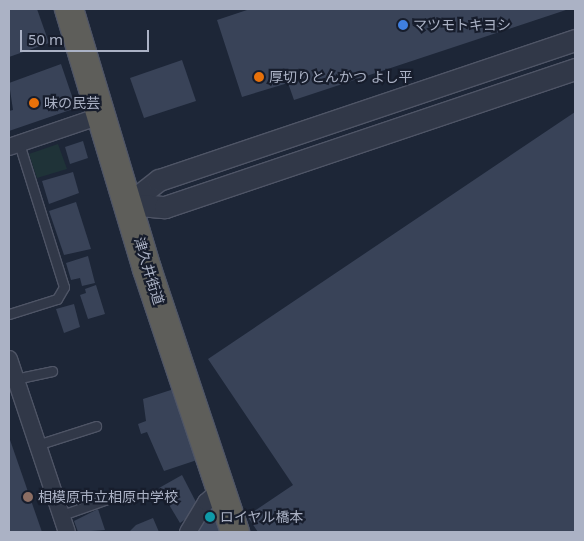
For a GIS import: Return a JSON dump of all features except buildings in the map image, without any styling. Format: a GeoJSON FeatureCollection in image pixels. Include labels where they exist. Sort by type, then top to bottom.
{"type":"FeatureCollection","features":[{"type":"Feature","properties":{"kind":"highway","name":"津久井街道"},"geometry":{"type":"LineString","coordinates":[[69,9],[128,204],[235,532]]}},
{"type":"Feature","properties":{"kind":"street"},"geometry":{"type":"LineString","coordinates":[[128,204],[159,180],[575,40]]}},
{"type":"Feature","properties":{"kind":"street"},"geometry":{"type":"LineString","coordinates":[[128,204],[164,207],[575,69]]}},
{"type":"Feature","properties":{"kind":"street"},"geometry":{"type":"LineString","coordinates":[[14,145],[102,115]]}},
{"type":"Feature","properties":{"kind":"street"},"geometry":{"type":"LineString","coordinates":[[9,360],[15,379],[16,407],[40,444],[67,532]]}},
{"type":"Feature","properties":{"kind":"street"},"geometry":{"type":"LineString","coordinates":[[188,532],[206,502],[220,489]]}},
{"type":"Feature","properties":{"kind":"lane"},"geometry":{"type":"LineString","coordinates":[[9,314],[57,299],[64,287],[14,145]]}},
{"type":"Feature","properties":{"kind":"lane"},"geometry":{"type":"LineString","coordinates":[[15,379],[52,371]]}},
{"type":"Feature","properties":{"kind":"lane"},"geometry":{"type":"LineString","coordinates":[[40,444],[96,426]]}},
{"type":"Feature","properties":{"kind":"lane"},"geometry":{"type":"LineString","coordinates":[[62,515],[116,496]]}},
{"type":"Feature","properties":{"kind":"green space"},"geometry":{"type":"Polygon","coordinates":[[[58,144],[67,169],[37,178],[29,154],[58,144]]]}},
{"type":"Feature","properties":{"kind":"place","name":"マツモトキヨシ"},"geometry":{"type":"Point","coordinates":[403,25]}},
{"type":"Feature","properties":{"kind":"place","name":"厚切りとんかつ よし平"},"geometry":{"type":"Point","coordinates":[259,77]}},
{"type":"Feature","properties":{"kind":"place","name":"味の民芸"},"geometry":{"type":"Point","coordinates":[34,103]}},
{"type":"Feature","properties":{"kind":"place","name":"相模原市立相原中学校"},"geometry":{"type":"Point","coordinates":[28,497]}},
{"type":"Feature","properties":{"kind":"place","name":"ロイヤル橋本"},"geometry":{"type":"Point","coordinates":[210,517]}}]}
